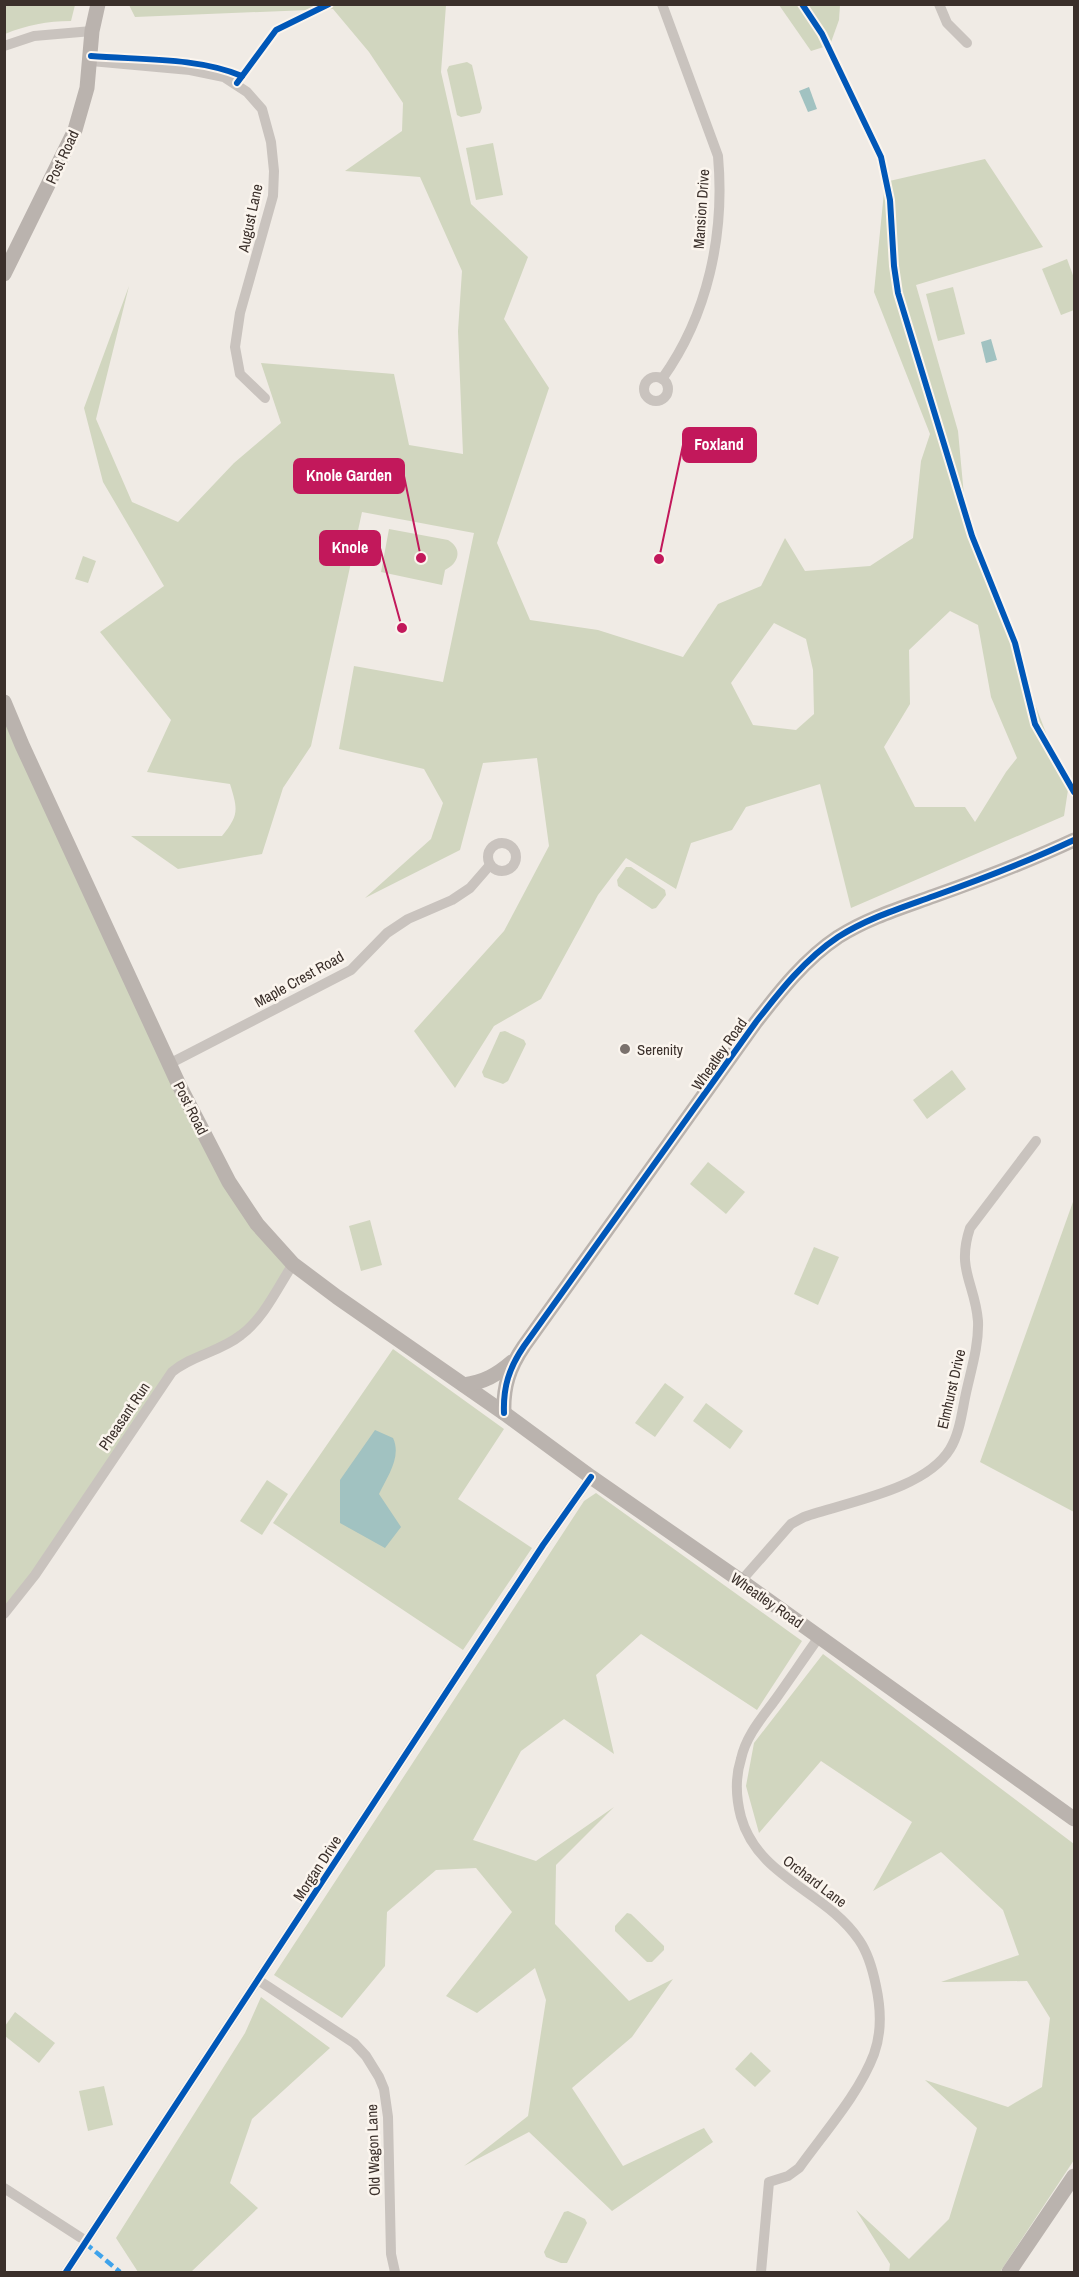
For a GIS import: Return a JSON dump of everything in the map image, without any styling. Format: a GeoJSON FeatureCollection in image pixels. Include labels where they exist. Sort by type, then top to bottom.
{"type":"FeatureCollection","features":[{"type":"Feature","properties":{"kind":"main road","name":"Post Road"},"geometry":{"type":"LineString","coordinates":[[4,274],[75,129],[87,87],[91,61],[92,31],[89,4]]}},
{"type":"Feature","properties":{"kind":"main road","name":"Post Road"},"geometry":{"type":"LineString","coordinates":[[92,31],[98,4]]}},
{"type":"Feature","properties":{"kind":"main road","name":"Post Road"},"geometry":{"type":"LineString","coordinates":[[4,702],[26,755],[169,1064],[229,1182],[257,1224],[293,1264],[504,1413]]}},
{"type":"Feature","properties":{"kind":"main road","name":"Wheatley Road"},"geometry":{"type":"LineString","coordinates":[[1074,840],[989,875],[872,918],[837,938],[809,959],[782,988],[756,1022],[515,1360],[505,1383],[504,1413],[1074,1819]]}},
{"type":"Feature","properties":{"kind":"main road","name":"Wheatley Road"},"geometry":{"type":"LineString","coordinates":[[464,1385],[480,1382],[498,1374],[515,1360]]}},
{"type":"Feature","properties":{"kind":"main road"},"geometry":{"type":"LineString","coordinates":[[1009,2272],[1074,2176]]}},
{"type":"Feature","properties":{"kind":"street","name":"Mansion Drive"},"geometry":{"type":"LineString","coordinates":[[662,4],[718,156],[720,175],[718,220],[709,282],[698,316],[678,356],[662,379]]}},
{"type":"Feature","properties":{"kind":"street"},"geometry":{"type":"LineString","coordinates":[[939,4],[947,23],[967,43]]}},
{"type":"Feature","properties":{"kind":"street"},"geometry":{"type":"LineString","coordinates":[[4,46],[34,36],[92,31]]}},
{"type":"Feature","properties":{"kind":"street","name":"August Lane"},"geometry":{"type":"LineString","coordinates":[[91,61],[190,70],[224,76],[248,92],[262,110],[269,127],[271,142],[274,171],[273,196],[240,313],[235,346],[240,374],[265,398]]}},
{"type":"Feature","properties":{"kind":"street","name":"Maple Crest Road"},"geometry":{"type":"LineString","coordinates":[[169,1064],[351,970],[387,933],[408,919],[452,900],[470,888],[490,865]]}},
{"type":"Feature","properties":{"kind":"street","name":"Elmhurst Drive"},"geometry":{"type":"LineString","coordinates":[[741,1581],[791,1524],[804,1517],[910,1481],[935,1466],[950,1450],[958,1431],[977,1338],[978,1320],[964,1264],[965,1241],[970,1228],[1036,1141]]}},
{"type":"Feature","properties":{"kind":"street","name":"Pheasant Run"},"geometry":{"type":"LineString","coordinates":[[4,1614],[35,1575],[172,1372],[184,1362],[221,1348],[242,1335],[261,1313],[293,1264]]}},
{"type":"Feature","properties":{"kind":"street","name":"Morgan Drive"},"geometry":{"type":"LineString","coordinates":[[66,2272],[543,1545],[591,1477]]}},
{"type":"Feature","properties":{"kind":"street","name":"Orchard Lane"},"geometry":{"type":"LineString","coordinates":[[760,2272],[769,2182],[788,2176],[799,2168],[862,2078],[874,2052],[879,2033],[878,1992],[868,1957],[860,1941],[837,1914],[766,1862],[749,1837],[738,1806],[737,1776],[747,1739],[819,1636]]}},
{"type":"Feature","properties":{"kind":"street","name":"Old Wagon Lane"},"geometry":{"type":"LineString","coordinates":[[258,1980],[354,2043],[371,2064],[384,2089],[388,2117],[391,2254],[395,2272]]}},
{"type":"Feature","properties":{"kind":"street"},"geometry":{"type":"LineString","coordinates":[[4,2188],[86,2241]]}},
{"type":"Feature","properties":{"kind":"green space"},"geometry":{"type":"Polygon","coordinates":[[[5,4],[75,5],[71,21],[37,24],[5,34],[5,4]]]}},
{"type":"Feature","properties":{"kind":"green space"},"geometry":{"type":"Polygon","coordinates":[[[129,5],[446,5],[441,72],[471,204],[528,257],[504,319],[549,388],[497,543],[530,620],[598,630],[683,657],[718,604],[761,586],[785,538],[805,571],[870,566],[913,538],[921,461],[930,434],[874,292],[885,182],[985,159],[1043,247],[916,285],[958,431],[967,528],[1068,790],[1064,816],[851,908],[820,784],[746,807],[732,830],[691,843],[676,889],[626,858],[598,895],[541,999],[494,1026],[455,1088],[414,1031],[504,931],[549,846],[537,758],[483,763],[460,850],[365,898],[431,839],[443,803],[424,769],[339,749],[354,666],[443,682],[474,533],[362,512],[311,746],[283,788],[262,854],[178,869],[131,836],[222,836],[232,823],[235,800],[230,784],[147,772],[171,720],[100,632],[164,586],[103,482],[84,408],[129,286],[96,419],[132,502],[178,522],[234,463],[281,423],[261,363],[394,374],[409,445],[463,454],[458,331],[462,271],[420,177],[345,171],[402,131],[403,103],[369,52],[333,9],[135,17],[129,5]],[[950,611],[909,650],[910,704],[884,747],[915,807],[965,807],[975,822],[1017,758],[991,697],[978,625],[950,611]],[[774,623],[731,683],[753,725],[796,730],[814,714],[813,670],[806,639],[774,623]]]}},
{"type":"Feature","properties":{"kind":"green space"},"geometry":{"type":"Polygon","coordinates":[[[779,5],[840,5],[839,20],[830,45],[811,51],[779,5]]]}},
{"type":"Feature","properties":{"kind":"green space"},"geometry":{"type":"Polygon","coordinates":[[[467,62],[472,65],[482,108],[480,113],[461,117],[457,115],[447,70],[449,66],[467,62]]]}},
{"type":"Feature","properties":{"kind":"green space"},"geometry":{"type":"Polygon","coordinates":[[[493,143],[503,195],[476,200],[466,148],[493,143]]]}},
{"type":"Feature","properties":{"kind":"green space"},"geometry":{"type":"Polygon","coordinates":[[[1067,259],[1074,278],[1074,310],[1061,315],[1042,269],[1067,259]]]}},
{"type":"Feature","properties":{"kind":"green space"},"geometry":{"type":"Polygon","coordinates":[[[953,287],[965,334],[938,341],[926,294],[953,287]]]}},
{"type":"Feature","properties":{"kind":"green space"},"geometry":{"type":"Polygon","coordinates":[[[389,529],[448,540],[453,544],[457,552],[456,560],[445,570],[442,585],[381,572],[389,529]]]}},
{"type":"Feature","properties":{"kind":"green space"},"geometry":{"type":"Polygon","coordinates":[[[83,556],[96,561],[88,583],[75,579],[83,556]]]}},
{"type":"Feature","properties":{"kind":"green space"},"geometry":{"type":"Polygon","coordinates":[[[4,702],[229,1182],[293,1264],[242,1335],[184,1362],[4,1614],[4,702]]]}},
{"type":"Feature","properties":{"kind":"green space"},"geometry":{"type":"Polygon","coordinates":[[[626,867],[631,867],[665,890],[666,895],[656,908],[652,909],[618,886],[617,880],[626,867]]]}},
{"type":"Feature","properties":{"kind":"green space"},"geometry":{"type":"Polygon","coordinates":[[[505,1031],[524,1040],[526,1044],[508,1081],[503,1084],[484,1077],[482,1072],[500,1032],[505,1031]]]}},
{"type":"Feature","properties":{"kind":"green space"},"geometry":{"type":"Polygon","coordinates":[[[952,1070],[966,1089],[927,1119],[913,1100],[952,1070]]]}},
{"type":"Feature","properties":{"kind":"green space"},"geometry":{"type":"Polygon","coordinates":[[[708,1162],[745,1192],[726,1214],[690,1184],[708,1162]]]}},
{"type":"Feature","properties":{"kind":"green space"},"geometry":{"type":"Polygon","coordinates":[[[1074,1199],[1074,1512],[980,1462],[1074,1199]]]}},
{"type":"Feature","properties":{"kind":"green space"},"geometry":{"type":"Polygon","coordinates":[[[370,1220],[382,1265],[361,1271],[349,1226],[370,1220]]]}},
{"type":"Feature","properties":{"kind":"green space"},"geometry":{"type":"Polygon","coordinates":[[[814,1247],[839,1257],[818,1305],[794,1294],[814,1247]]]}},
{"type":"Feature","properties":{"kind":"green space"},"geometry":{"type":"Polygon","coordinates":[[[393,1349],[504,1429],[458,1499],[532,1548],[463,1650],[273,1523],[393,1349]]]}},
{"type":"Feature","properties":{"kind":"green space"},"geometry":{"type":"Polygon","coordinates":[[[665,1383],[684,1397],[655,1437],[635,1423],[665,1383]]]}},
{"type":"Feature","properties":{"kind":"green space"},"geometry":{"type":"Polygon","coordinates":[[[706,1403],[743,1431],[730,1449],[693,1421],[706,1403]]]}},
{"type":"Feature","properties":{"kind":"green space"},"geometry":{"type":"Polygon","coordinates":[[[267,1480],[288,1494],[262,1535],[240,1521],[267,1480]]]}},
{"type":"Feature","properties":{"kind":"green space"},"geometry":{"type":"Polygon","coordinates":[[[596,1493],[802,1641],[757,1710],[641,1634],[596,1675],[614,1754],[564,1719],[521,1751],[473,1840],[536,1861],[614,1807],[556,1865],[555,1924],[629,2001],[673,1979],[632,2037],[572,2088],[623,2166],[704,2128],[713,2142],[612,2211],[529,2132],[464,2166],[528,2116],[546,2000],[535,1968],[477,2013],[446,1996],[512,1912],[476,1868],[436,1870],[387,1912],[385,1966],[342,2018],[274,1975],[584,1501],[596,1493]]]}},
{"type":"Feature","properties":{"kind":"green space"},"geometry":{"type":"Polygon","coordinates":[[[823,1654],[1074,1844],[1074,2160],[1000,2272],[889,2272],[890,2264],[856,2210],[909,2259],[949,2219],[977,2128],[925,2080],[1008,2107],[1042,2087],[1050,2018],[1027,1981],[941,1982],[1019,1955],[1003,1910],[941,1852],[873,1891],[912,1822],[821,1761],[759,1833],[746,1786],[754,1743],[823,1654]]]}},
{"type":"Feature","properties":{"kind":"green space"},"geometry":{"type":"Polygon","coordinates":[[[627,1913],[631,1914],[664,1946],[664,1950],[652,1962],[647,1962],[615,1931],[615,1926],[627,1913]]]}},
{"type":"Feature","properties":{"kind":"green space"},"geometry":{"type":"Polygon","coordinates":[[[261,1997],[330,2048],[252,2119],[230,2183],[258,2208],[191,2272],[138,2272],[116,2238],[245,2033],[261,1997]]]}},
{"type":"Feature","properties":{"kind":"green space"},"geometry":{"type":"Polygon","coordinates":[[[15,2012],[55,2043],[39,2063],[5,2036],[5,2026],[15,2012]]]}},
{"type":"Feature","properties":{"kind":"green space"},"geometry":{"type":"Polygon","coordinates":[[[751,2052],[771,2071],[755,2087],[735,2069],[751,2052]]]}},
{"type":"Feature","properties":{"kind":"green space"},"geometry":{"type":"Polygon","coordinates":[[[104,2086],[113,2125],[88,2131],[79,2091],[104,2086]]]}},
{"type":"Feature","properties":{"kind":"green space"},"geometry":{"type":"Polygon","coordinates":[[[568,2211],[585,2219],[587,2223],[567,2263],[561,2263],[546,2257],[544,2252],[564,2212],[568,2211]]]}},
{"type":"Feature","properties":{"kind":"water"},"geometry":{"type":"Polygon","coordinates":[[[809,87],[817,109],[808,112],[799,91],[809,87]]]}},
{"type":"Feature","properties":{"kind":"water"},"geometry":{"type":"Polygon","coordinates":[[[991,339],[997,360],[986,363],[981,342],[991,339]]]}},
{"type":"Feature","properties":{"kind":"water"},"geometry":{"type":"Polygon","coordinates":[[[375,1430],[393,1438],[396,1452],[395,1460],[379,1494],[401,1527],[385,1548],[340,1523],[340,1480],[375,1430]]]}},
{"type":"Feature","properties":{"kind":"marked path"},"geometry":{"type":"LineString","coordinates":[[85,2243],[120,2272]]}},
{"type":"Feature","properties":{"kind":"cycle path"},"geometry":{"type":"LineString","coordinates":[[237,83],[276,30],[329,4]]}},
{"type":"Feature","properties":{"kind":"cycle path"},"geometry":{"type":"LineString","coordinates":[[802,4],[822,34],[881,157],[890,200],[898,293],[972,536],[1015,643],[1035,724],[1074,792]]}},
{"type":"Feature","properties":{"kind":"cycle path"},"geometry":{"type":"LineString","coordinates":[[91,56],[187,62],[242,76]]}},
{"type":"Feature","properties":{"kind":"cycle path"},"geometry":{"type":"LineString","coordinates":[[504,1413],[508,1378],[524,1346],[756,1022],[804,965],[838,937],[861,924],[1005,870],[1074,840]]}},
{"type":"Feature","properties":{"kind":"cycle path"},"geometry":{"type":"LineString","coordinates":[[66,2272],[543,1545],[591,1477]]}},
{"type":"Feature","properties":{"kind":"place","name":"Knole Garden"},"geometry":{"type":"Point","coordinates":[421,558]}},
{"type":"Feature","properties":{"kind":"place","name":"Foxland"},"geometry":{"type":"Point","coordinates":[659,559]}},
{"type":"Feature","properties":{"kind":"place","name":"Knole"},"geometry":{"type":"Point","coordinates":[402,628]}},
{"type":"Feature","properties":{"kind":"place","name":"Serenity"},"geometry":{"type":"Point","coordinates":[625,1049]}}]}
